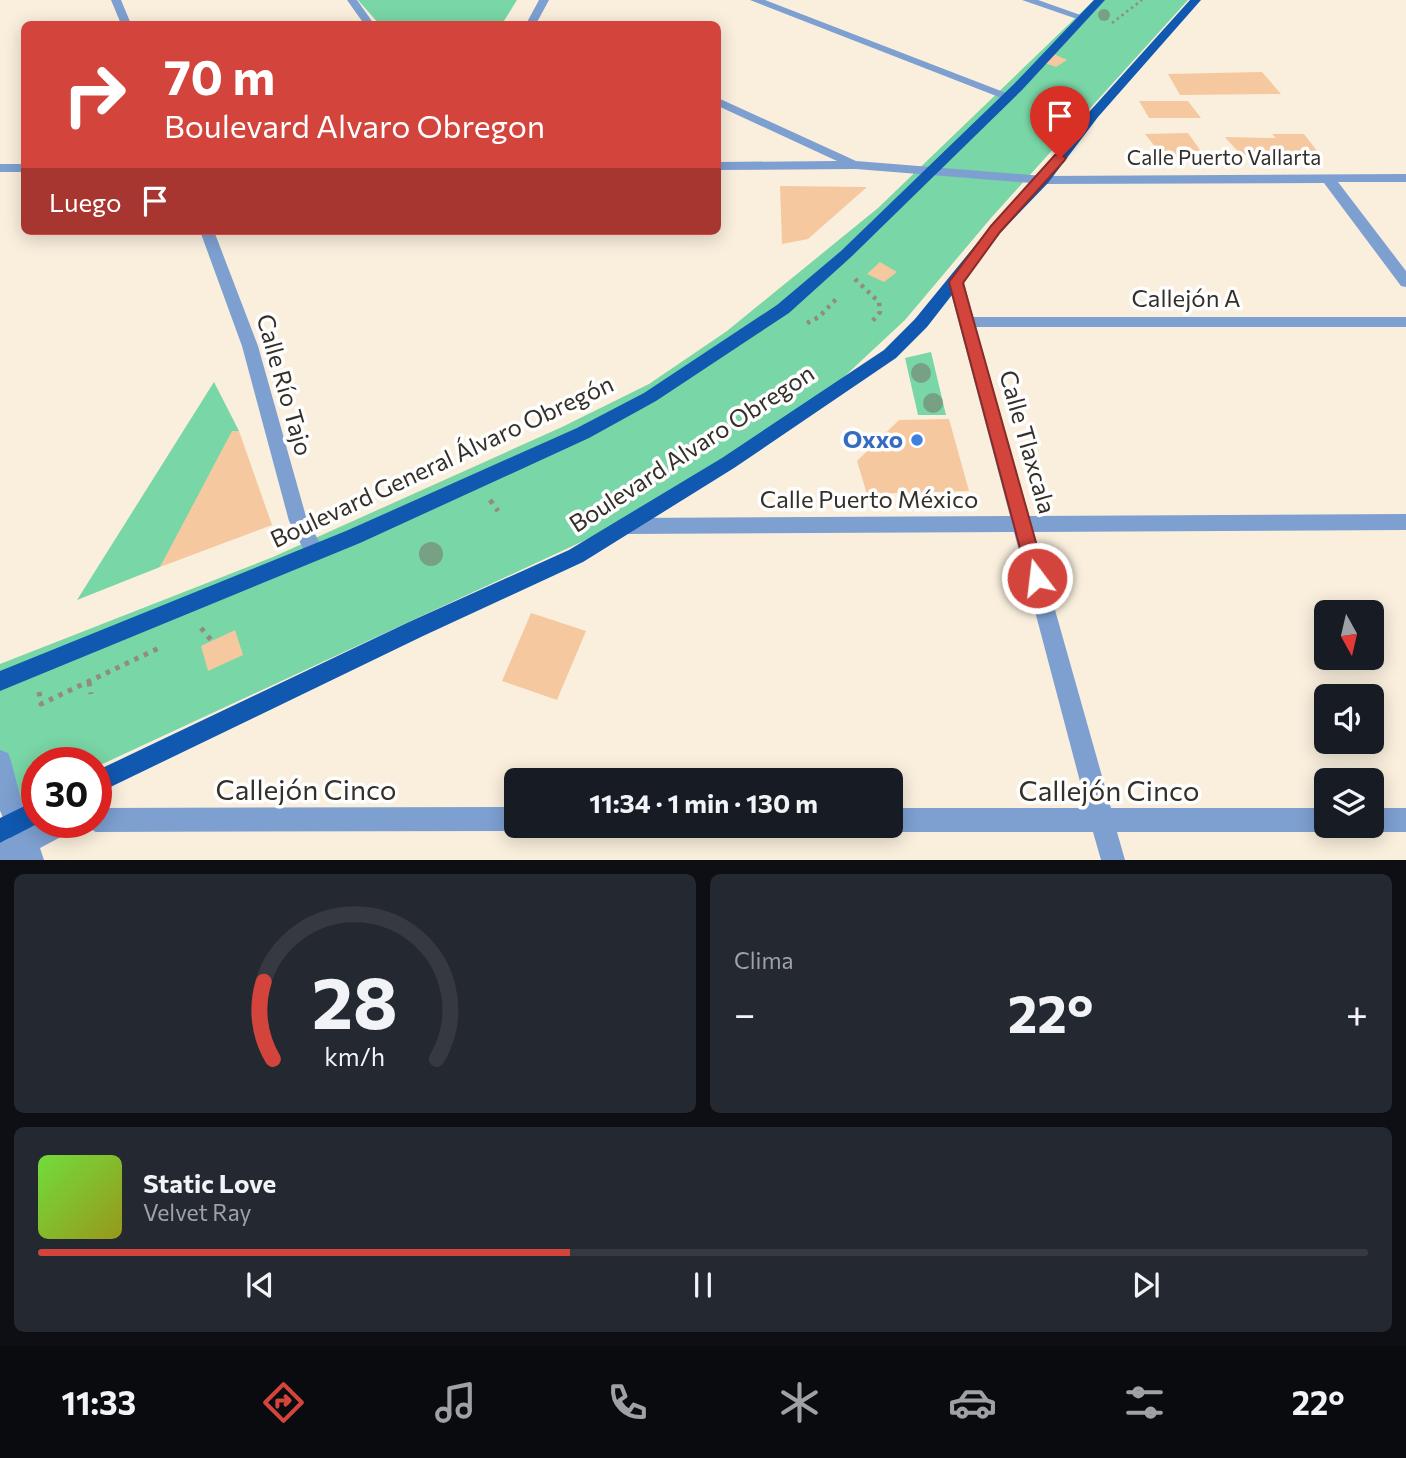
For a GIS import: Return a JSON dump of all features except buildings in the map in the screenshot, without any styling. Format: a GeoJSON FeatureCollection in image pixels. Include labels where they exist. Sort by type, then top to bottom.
{"type":"FeatureCollection","features":[{"type":"Feature","properties":{"kind":"main road"},"geometry":{"type":"LineString","coordinates":[[930,171],[1009,96],[1100,0]]}},
{"type":"Feature","properties":{"kind":"main road","name":"Boulevard Alvaro Obregon"},"geometry":{"type":"LineString","coordinates":[[112,775],[416,629],[576,556],[728,463],[890,354],[901,346],[956,282],[996,229],[1043,180],[1094,114],[1196,0]]}},
{"type":"Feature","properties":{"kind":"main road","name":"Boulevard General Álvaro Obregón"},"geometry":{"type":"LineString","coordinates":[[0,681],[315,552],[583,433],[650,397],[783,309],[846,254],[930,171]]}},
{"type":"Feature","properties":{"kind":"street"},"geometry":{"type":"LineString","coordinates":[[116,0],[125,21]]}},
{"type":"Feature","properties":{"kind":"street"},"geometry":{"type":"LineString","coordinates":[[352,0],[367,21]]}},
{"type":"Feature","properties":{"kind":"street"},"geometry":{"type":"LineString","coordinates":[[533,21],[544,0]]}},
{"type":"Feature","properties":{"kind":"street"},"geometry":{"type":"LineString","coordinates":[[755,0],[1009,96]]}},
{"type":"Feature","properties":{"kind":"street"},"geometry":{"type":"LineString","coordinates":[[1027,0],[1084,18]]}},
{"type":"Feature","properties":{"kind":"street"},"geometry":{"type":"LineString","coordinates":[[721,103],[856,165]]}},
{"type":"Feature","properties":{"kind":"street"},"geometry":{"type":"LineString","coordinates":[[721,166],[856,165]]}},
{"type":"Feature","properties":{"kind":"street","name":"Calle Puerto Vallarta"},"geometry":{"type":"LineString","coordinates":[[856,165],[1043,180],[1406,178]]}},
{"type":"Feature","properties":{"kind":"street"},"geometry":{"type":"LineString","coordinates":[[0,168],[21,168]]}},
{"type":"Feature","properties":{"kind":"street"},"geometry":{"type":"LineString","coordinates":[[1328,178],[1406,282]]}},
{"type":"Feature","properties":{"kind":"street","name":"Calle Río Tajo"},"geometry":{"type":"LineString","coordinates":[[208,235],[250,346],[298,521],[315,552]]}},
{"type":"Feature","properties":{"kind":"street","name":"Calle Tlaxcala"},"geometry":{"type":"LineString","coordinates":[[956,282],[1112,859]]}},
{"type":"Feature","properties":{"kind":"street","name":"Callejón A"},"geometry":{"type":"LineString","coordinates":[[967,322],[1406,322]]}},
{"type":"Feature","properties":{"kind":"street","name":"Calle Puerto México"},"geometry":{"type":"LineString","coordinates":[[625,526],[1406,522]]}},
{"type":"Feature","properties":{"kind":"street"},"geometry":{"type":"LineString","coordinates":[[0,761],[21,830]]}},
{"type":"Feature","properties":{"kind":"street","name":"Callejón Cinco"},"geometry":{"type":"LineString","coordinates":[[112,820],[504,819]]}},
{"type":"Feature","properties":{"kind":"street","name":"Callejón Cinco"},"geometry":{"type":"LineString","coordinates":[[903,820],[1314,820]]}},
{"type":"Feature","properties":{"kind":"street"},"geometry":{"type":"LineString","coordinates":[[1384,820],[1406,820]]}},
{"type":"Feature","properties":{"kind":"street"},"geometry":{"type":"LineString","coordinates":[[0,856],[21,834]]}},
{"type":"Feature","properties":{"kind":"path"},"geometry":{"type":"LineString","coordinates":[[1038,94],[1094,114]]}},
{"type":"Feature","properties":{"kind":"path"},"geometry":{"type":"LineString","coordinates":[[855,279],[879,302],[880,312],[871,323]]}},
{"type":"Feature","properties":{"kind":"path"},"geometry":{"type":"LineString","coordinates":[[201,628],[212,641]]}},
{"type":"Feature","properties":{"kind":"path"},"geometry":{"type":"LineString","coordinates":[[89,682],[92,694]]}},
{"type":"Feature","properties":{"kind":"green space"},"geometry":{"type":"Polygon","coordinates":[[[358,0],[517,0],[504,21],[376,21],[358,0]]]}},
{"type":"Feature","properties":{"kind":"green space"},"geometry":{"type":"Polygon","coordinates":[[[1094,0],[1188,0],[991,218],[905,320],[832,388],[635,517],[112,760],[112,747],[21,747],[21,802],[0,812],[0,664],[273,557],[562,427],[649,384],[727,331],[878,208],[1094,0]]]}},
{"type":"Feature","properties":{"kind":"green space"},"geometry":{"type":"Polygon","coordinates":[[[931,352],[946,415],[918,415],[905,358],[931,352]]]}},
{"type":"Feature","properties":{"kind":"green space"},"geometry":{"type":"Polygon","coordinates":[[[214,382],[239,431],[160,567],[77,600],[214,382]]]}},
{"type":"Feature","properties":{"kind":"place","name":"Oxxo"},"geometry":{"type":"Point","coordinates":[917,440]}},
{"type":"Feature","properties":{"kind":"route"},"geometry":{"type":"LineString","coordinates":[[1037,578],[956,282],[996,229],[1043,180],[1060,158]]}}]}
